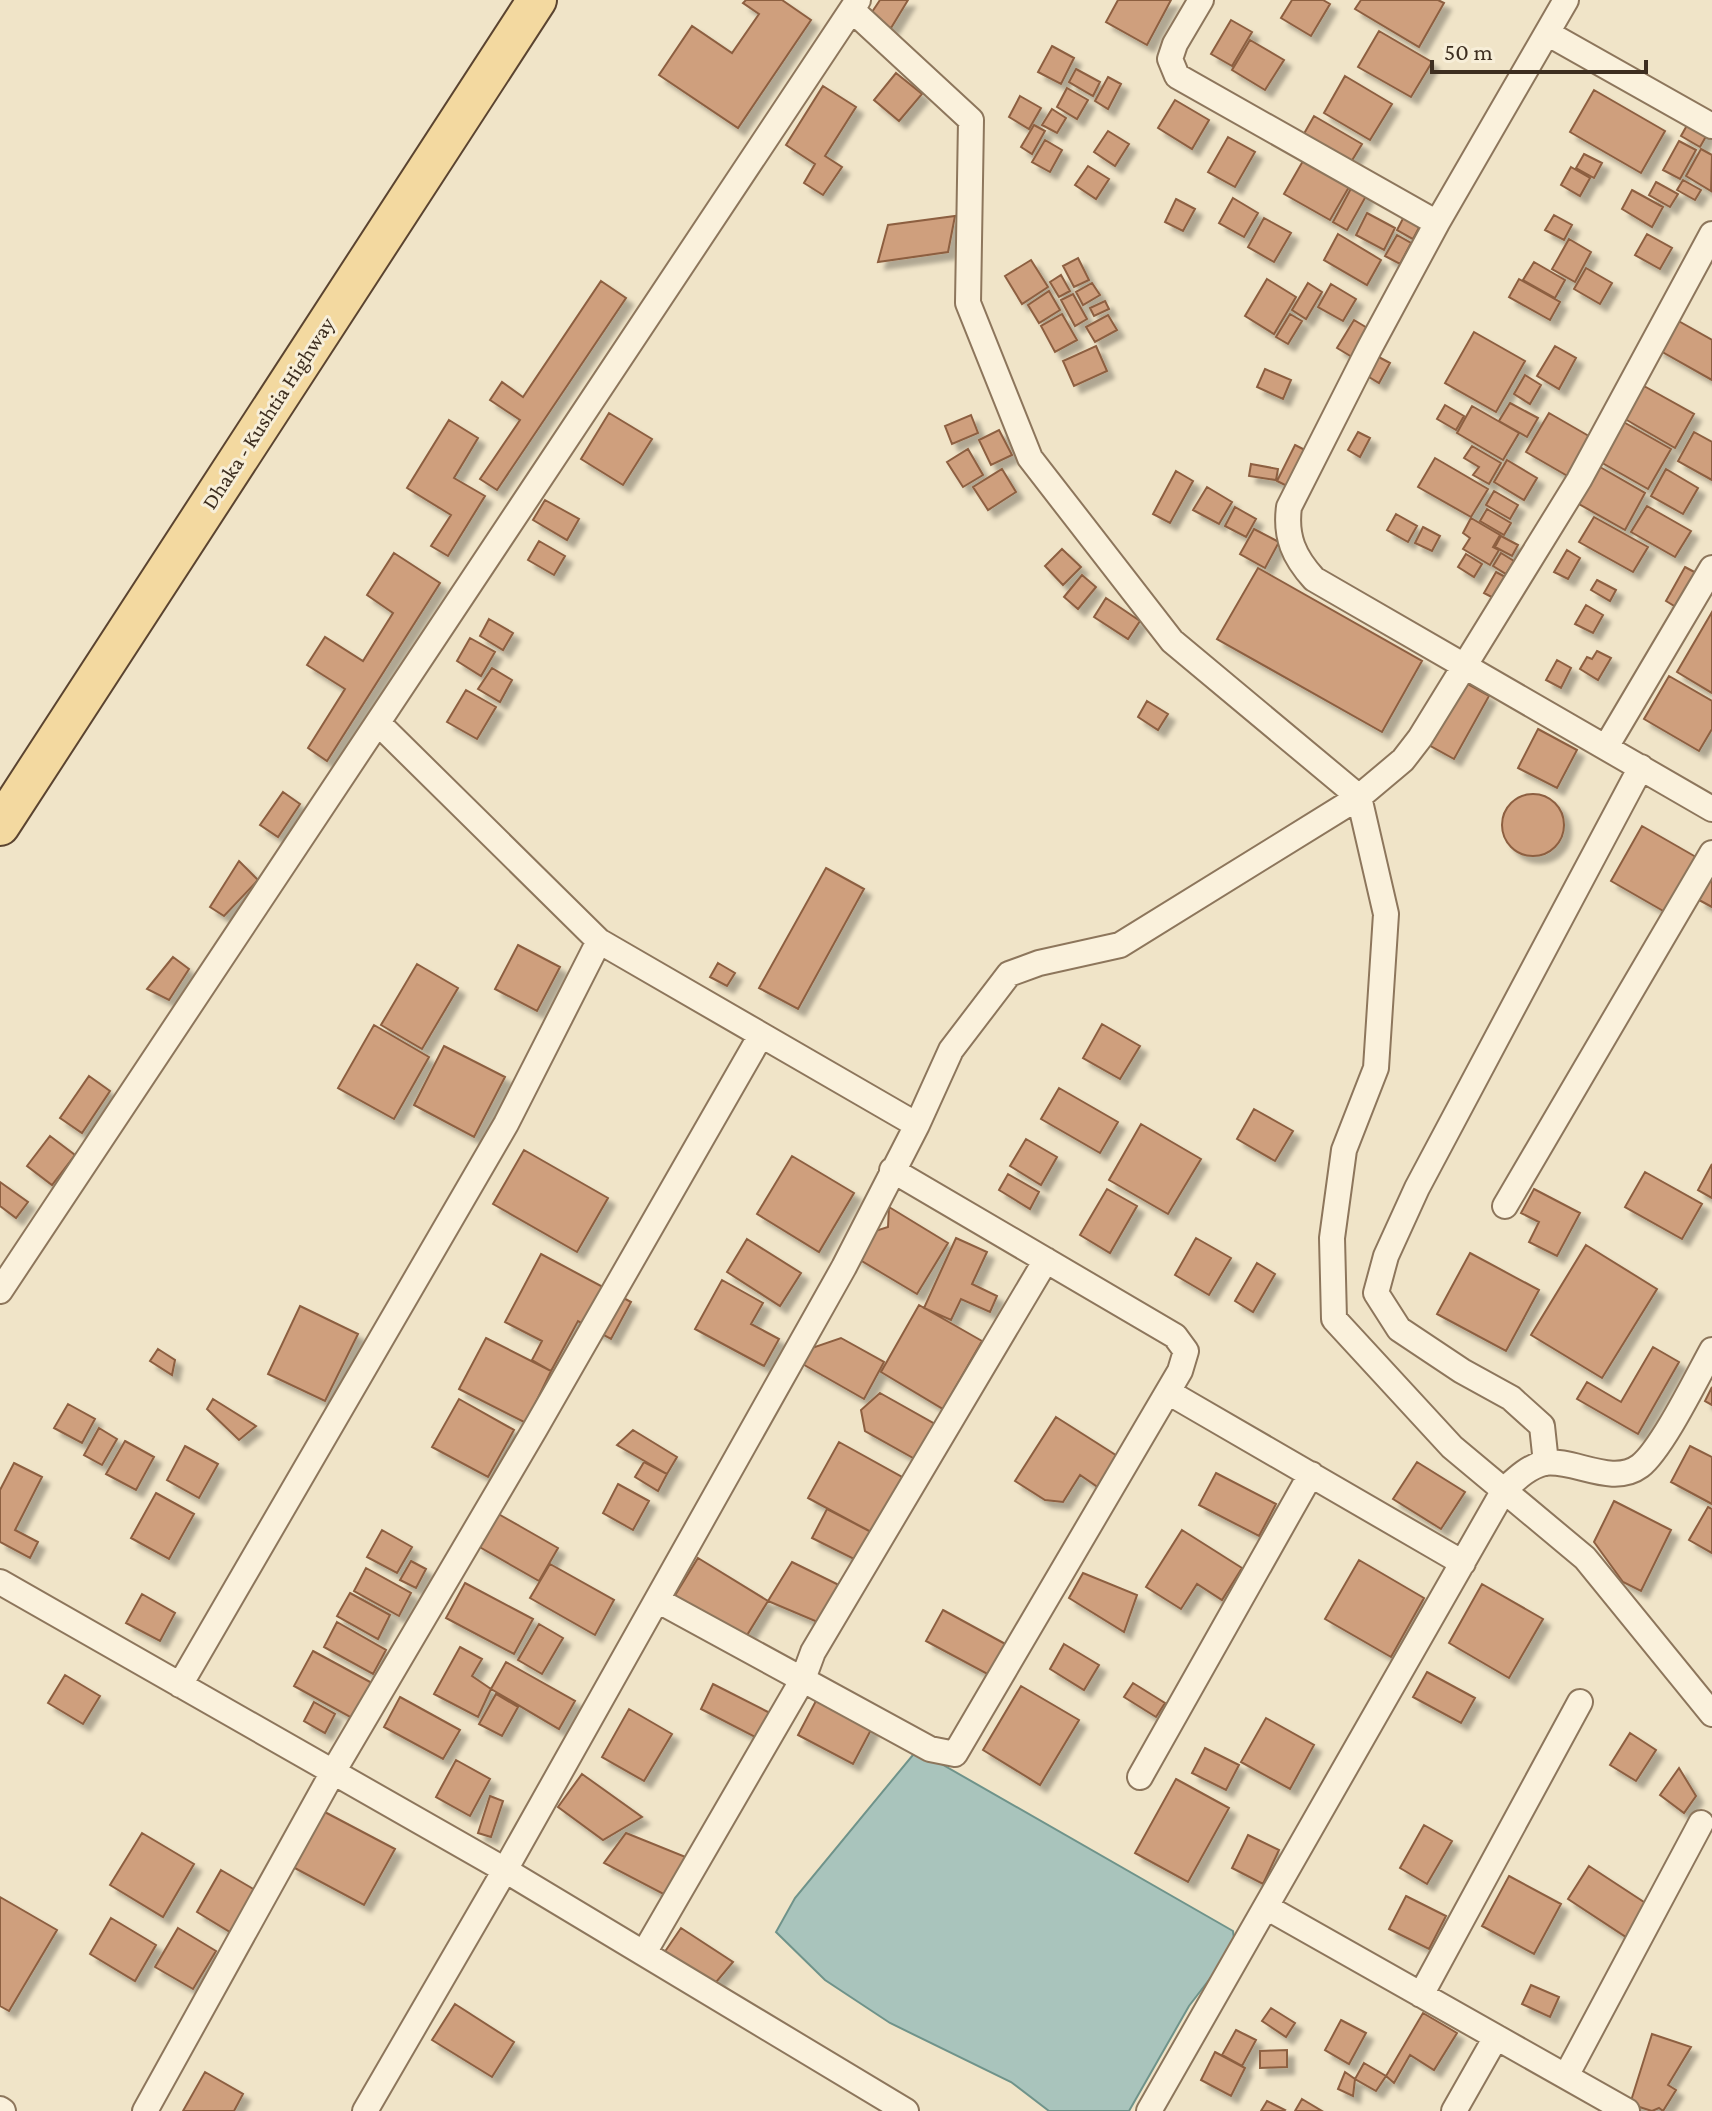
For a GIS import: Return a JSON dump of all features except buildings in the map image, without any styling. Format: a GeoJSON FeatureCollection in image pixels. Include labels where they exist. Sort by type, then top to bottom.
{"type":"FeatureCollection","features":[{"type":"Feature","properties":{"kind":"main road","name":"Dhaka - Kushtia Highway"},"geometry":{"type":"LineString","coordinates":[[0,826],[537,0]]}},
{"type":"Feature","properties":{"kind":"street"},"geometry":{"type":"LineString","coordinates":[[1201,0],[1170,59],[1177,76],[1437,223]]}},
{"type":"Feature","properties":{"kind":"street"},"geometry":{"type":"LineString","coordinates":[[1566,0],[1437,223],[1369,349],[1289,507],[1287,525],[1291,546],[1299,562],[1314,579],[1712,809]]}},
{"type":"Feature","properties":{"kind":"street"},"geometry":{"type":"LineString","coordinates":[[0,1291],[855,5],[971,120],[968,303],[1030,458],[1172,641],[1359,797],[1386,914],[1376,1068],[1344,1150],[1332,1238],[1334,1319],[1452,1447],[1585,1558],[1708,1698]]}},
{"type":"Feature","properties":{"kind":"street"},"geometry":{"type":"LineString","coordinates":[[1547,33],[1712,126]]}},
{"type":"Feature","properties":{"kind":"street"},"geometry":{"type":"LineString","coordinates":[[365,2111],[505,1870],[844,1267],[917,1125],[951,1050],[1009,974],[1039,963],[1120,945],[1359,797],[1403,760],[1420,738],[1579,480],[1712,234]]}},
{"type":"Feature","properties":{"kind":"street"},"geometry":{"type":"LineString","coordinates":[[1606,747],[1712,568]]}},
{"type":"Feature","properties":{"kind":"street"},"geometry":{"type":"LineString","coordinates":[[378,723],[599,941],[917,1125]]}},
{"type":"Feature","properties":{"kind":"street"},"geometry":{"type":"LineString","coordinates":[[1546,1463],[1542,1426],[1511,1398],[1462,1371],[1399,1329],[1376,1293],[1386,1256],[1417,1188],[1641,767]]}},
{"type":"Feature","properties":{"kind":"street"},"geometry":{"type":"LineString","coordinates":[[1505,1206],[1712,853]]}},
{"type":"Feature","properties":{"kind":"street"},"geometry":{"type":"LineString","coordinates":[[180,1685],[506,1124],[599,941]]}},
{"type":"Feature","properties":{"kind":"street"},"geometry":{"type":"LineString","coordinates":[[145,2111],[333,1772],[535,1429],[761,1035]]}},
{"type":"Feature","properties":{"kind":"street"},"geometry":{"type":"LineString","coordinates":[[657,1600],[930,1749],[955,1754],[1180,1371],[1186,1351],[1175,1336],[892,1170]]}},
{"type":"Feature","properties":{"kind":"street"},"geometry":{"type":"LineString","coordinates":[[644,1953],[803,1679],[813,1652],[1046,1260]]}},
{"type":"Feature","properties":{"kind":"street"},"geometry":{"type":"LineString","coordinates":[[1149,2111],[1504,1490],[1522,1473],[1546,1463],[1612,1474],[1639,1467],[1658,1445],[1712,1350]]}},
{"type":"Feature","properties":{"kind":"street"},"geometry":{"type":"LineString","coordinates":[[1168,1392],[1463,1563]]}},
{"type":"Feature","properties":{"kind":"street"},"geometry":{"type":"LineString","coordinates":[[1140,1777],[1311,1474]]}},
{"type":"Feature","properties":{"kind":"street"},"geometry":{"type":"LineString","coordinates":[[0,1582],[505,1870],[906,2111]]}},
{"type":"Feature","properties":{"kind":"street"},"geometry":{"type":"LineString","coordinates":[[1421,1995],[1580,1702]]}},
{"type":"Feature","properties":{"kind":"street"},"geometry":{"type":"LineString","coordinates":[[1566,2076],[1701,1823]]}},
{"type":"Feature","properties":{"kind":"street"},"geometry":{"type":"LineString","coordinates":[[1266,1907],[1627,2111]]}},
{"type":"Feature","properties":{"kind":"street"},"geometry":{"type":"LineString","coordinates":[[1454,2111],[1496,2037]]}},
{"type":"Feature","properties":{"kind":"water"},"geometry":{"type":"Polygon","coordinates":[[[917,1750],[1233,1931],[1235,1946],[1189,2006],[1129,2111],[1049,2111],[1011,2082],[890,2023],[825,1980],[776,1932],[795,1898],[917,1750]]]}}]}
